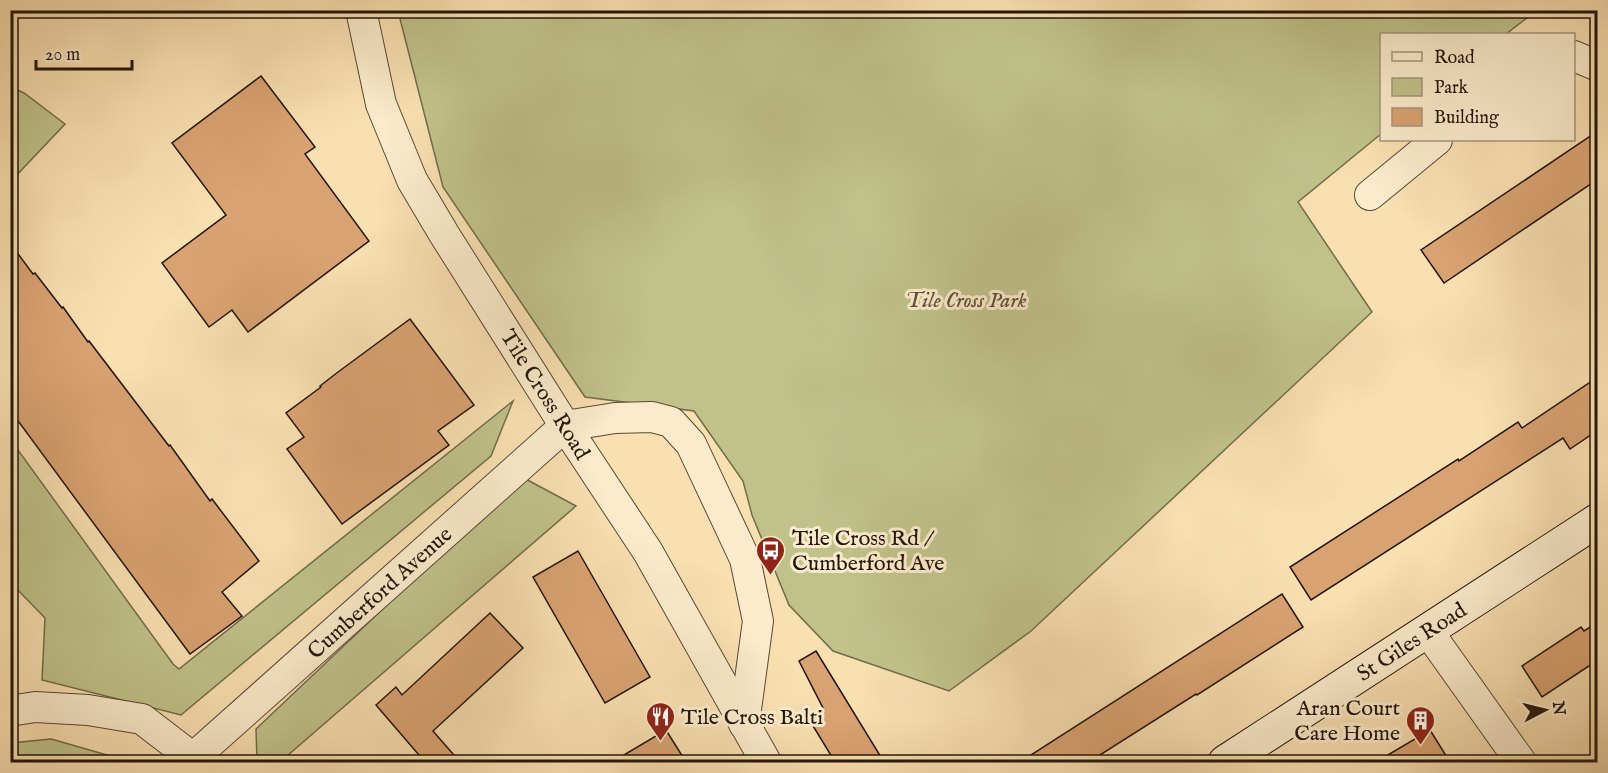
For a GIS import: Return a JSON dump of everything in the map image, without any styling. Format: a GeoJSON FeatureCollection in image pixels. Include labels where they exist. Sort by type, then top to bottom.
{"type":"FeatureCollection","features":[{"type":"Feature","properties":{"kind":"street","name":"Tile Cross Road"},"geometry":{"type":"LineString","coordinates":[[361,10],[381,104],[412,180],[565,426],[648,552],[766,762]]}},
{"type":"Feature","properties":{"kind":"street"},"geometry":{"type":"LineString","coordinates":[[1575,56],[1598,66]]}},
{"type":"Feature","properties":{"kind":"street"},"geometry":{"type":"LineString","coordinates":[[1370,195],[1436,141]]}},
{"type":"Feature","properties":{"kind":"street"},"geometry":{"type":"LineString","coordinates":[[565,426],[615,418],[651,417],[671,422],[691,444],[745,559],[758,621],[744,724]]}},
{"type":"Feature","properties":{"kind":"street","name":"Cumberford Avenue"},"geometry":{"type":"LineString","coordinates":[[196,760],[565,426]]}},
{"type":"Feature","properties":{"kind":"street","name":"St Giles Road"},"geometry":{"type":"LineString","coordinates":[[1225,762],[1598,520]]}},
{"type":"Feature","properties":{"kind":"street"},"geometry":{"type":"LineString","coordinates":[[1426,630],[1521,762]]}},
{"type":"Feature","properties":{"kind":"street"},"geometry":{"type":"LineString","coordinates":[[10,711],[35,707],[88,710],[142,719],[196,760]]}},
{"type":"Feature","properties":{"kind":"green space","name":"Tile Cross Park"},"geometry":{"type":"Polygon","coordinates":[[[398,11],[1536,11],[1507,33],[1380,33],[1380,135],[1298,202],[1372,312],[1031,631],[949,691],[833,651],[789,605],[752,515],[743,481],[694,411],[585,397],[443,187],[398,11]]]}},
{"type":"Feature","properties":{"kind":"green space"},"geometry":{"type":"Polygon","coordinates":[[[11,87],[24,93],[65,124],[11,181],[11,87]]]}},
{"type":"Feature","properties":{"kind":"green space"},"geometry":{"type":"Polygon","coordinates":[[[513,401],[491,456],[181,715],[42,680],[45,618],[11,583],[10,439],[173,664],[179,669],[513,401]]]}},
{"type":"Feature","properties":{"kind":"green space"},"geometry":{"type":"Polygon","coordinates":[[[522,477],[576,506],[280,762],[257,762],[256,729],[522,477]]]}},
{"type":"Feature","properties":{"kind":"green space"},"geometry":{"type":"Polygon","coordinates":[[[51,739],[130,762],[11,762],[11,743],[51,739]]]}},
{"type":"Feature","properties":{"kind":"building"},"geometry":{"type":"Polygon","coordinates":[[[261,76],[315,147],[305,154],[369,241],[248,332],[232,310],[209,327],[162,263],[226,215],[172,143],[261,76]]]}},
{"type":"Feature","properties":{"kind":"building"},"geometry":{"type":"Polygon","coordinates":[[[1598,131],[1598,179],[1444,283],[1421,250],[1598,131]]]}},
{"type":"Feature","properties":{"kind":"building"},"geometry":{"type":"Polygon","coordinates":[[[10,243],[33,274],[35,273],[63,307],[170,445],[210,501],[212,499],[259,561],[222,592],[242,616],[190,654],[10,410],[10,243]]]}},
{"type":"Feature","properties":{"kind":"building"},"geometry":{"type":"Polygon","coordinates":[[[410,319],[474,405],[438,431],[449,445],[342,524],[287,449],[304,437],[286,413],[410,319]]]}},
{"type":"Feature","properties":{"kind":"building"},"geometry":{"type":"Polygon","coordinates":[[[1598,377],[1598,430],[1570,449],[1563,438],[1311,600],[1290,567],[1458,459],[1459,461],[1518,422],[1522,428],[1598,377]]]}},
{"type":"Feature","properties":{"kind":"building"},"geometry":{"type":"Polygon","coordinates":[[[578,551],[650,677],[605,703],[533,577],[578,551]]]}},
{"type":"Feature","properties":{"kind":"building"},"geometry":{"type":"Polygon","coordinates":[[[1282,594],[1303,627],[1197,695],[1089,762],[1020,762],[1282,594]]]}},
{"type":"Feature","properties":{"kind":"building"},"geometry":{"type":"Polygon","coordinates":[[[490,613],[523,648],[433,731],[460,762],[425,762],[376,705],[396,687],[402,695],[490,613]]]}},
{"type":"Feature","properties":{"kind":"building"},"geometry":{"type":"Polygon","coordinates":[[[1598,622],[1598,660],[1542,697],[1522,666],[1581,627],[1584,631],[1598,622]]]}},
{"type":"Feature","properties":{"kind":"building"},"geometry":{"type":"Polygon","coordinates":[[[816,651],[884,762],[835,762],[807,716],[823,708],[799,661],[816,651]]]}},
{"type":"Feature","properties":{"kind":"building","name":"Tile Cross Balti"},"geometry":{"type":"Polygon","coordinates":[[[666,730],[686,762],[612,762],[666,730]]]}},
{"type":"Feature","properties":{"kind":"building","name":"Aran Court Care Home"},"geometry":{"type":"Polygon","coordinates":[[[1430,730],[1450,762],[1376,762],[1430,730]]]}},
{"type":"Feature","properties":{"kind":"place","name":"Tile Cross Rd / Cumberford Ave"},"geometry":{"type":"Point","coordinates":[771,576]}},
{"type":"Feature","properties":{"kind":"place","name":"Tile Cross Balti"},"geometry":{"type":"Point","coordinates":[660,742]}},
{"type":"Feature","properties":{"kind":"place","name":"Aran Court Care Home"},"geometry":{"type":"Point","coordinates":[1421,746]}}]}
